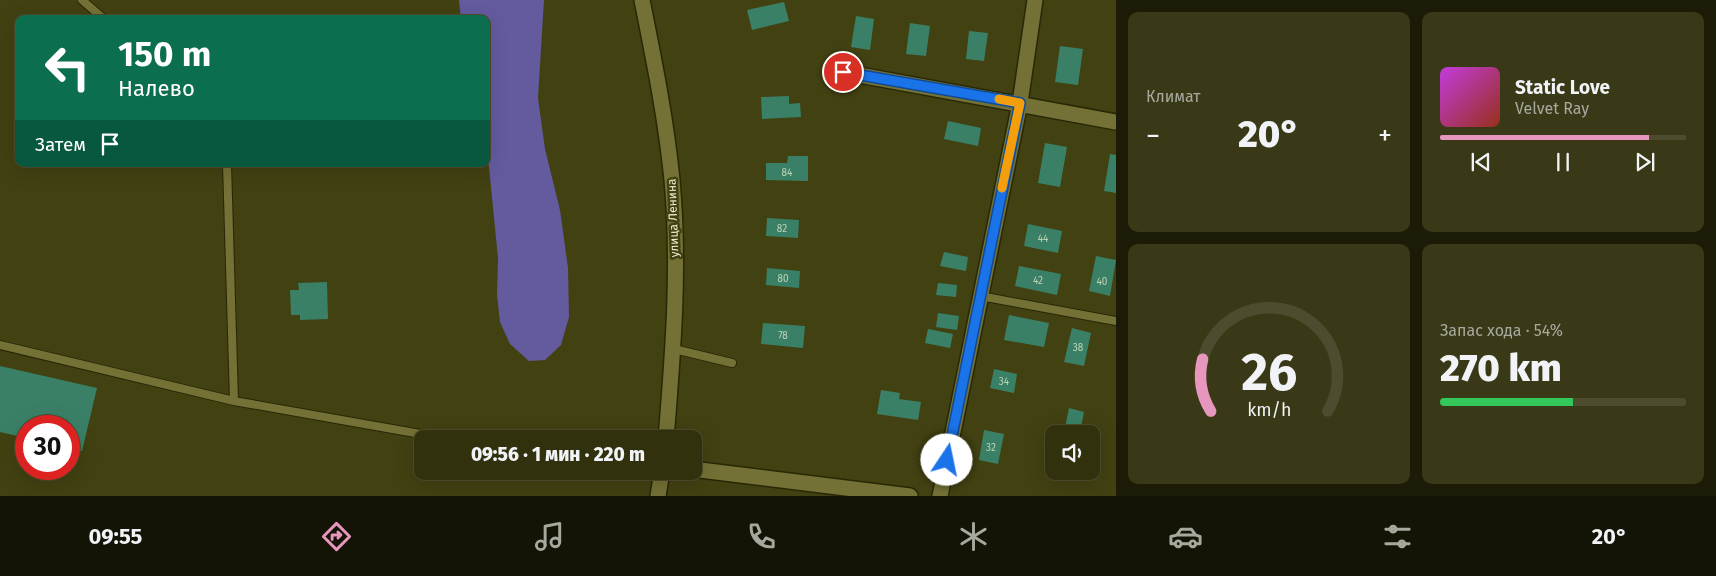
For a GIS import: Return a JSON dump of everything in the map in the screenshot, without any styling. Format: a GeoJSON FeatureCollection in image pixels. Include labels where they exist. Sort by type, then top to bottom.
{"type":"FeatureCollection","features":[{"type":"Feature","properties":{"kind":"street","name":"улица Ленина"},"geometry":{"type":"LineString","coordinates":[[642,0],[661,97],[672,182],[674,349],[667,430]]}},
{"type":"Feature","properties":{"kind":"street"},"geometry":{"type":"LineString","coordinates":[[940,496],[1020,103],[1035,0]]}},
{"type":"Feature","properties":{"kind":"street"},"geometry":{"type":"LineString","coordinates":[[843,72],[1116,122]]}},
{"type":"Feature","properties":{"kind":"street"},"geometry":{"type":"LineString","coordinates":[[702,470],[910,496]]}},
{"type":"Feature","properties":{"kind":"street"},"geometry":{"type":"LineString","coordinates":[[658,496],[661,480]]}},
{"type":"Feature","properties":{"kind":"lane"},"geometry":{"type":"LineString","coordinates":[[82,0],[99,15]]}},
{"type":"Feature","properties":{"kind":"lane"},"geometry":{"type":"LineString","coordinates":[[227,167],[234,401]]}},
{"type":"Feature","properties":{"kind":"lane"},"geometry":{"type":"LineString","coordinates":[[980,296],[1116,321]]}},
{"type":"Feature","properties":{"kind":"lane"},"geometry":{"type":"LineString","coordinates":[[0,345],[234,401],[414,433]]}},
{"type":"Feature","properties":{"kind":"lane"},"geometry":{"type":"LineString","coordinates":[[674,349],[732,363]]}},
{"type":"Feature","properties":{"kind":"shaded area"},"geometry":{"type":"Polygon","coordinates":[[[459,0],[544,0],[538,98],[545,149],[560,210],[568,268],[569,317],[561,345],[545,360],[529,361],[510,344],[500,322],[497,295],[498,258],[489,167],[490,15],[461,15],[459,0]]]}},
{"type":"Feature","properties":{"kind":"building"},"geometry":{"type":"Polygon","coordinates":[[[784,2],[789,21],[752,30],[747,10],[784,2]]]}},
{"type":"Feature","properties":{"kind":"building"},"geometry":{"type":"Polygon","coordinates":[[[856,16],[874,19],[870,50],[851,47],[856,16]]]}},
{"type":"Feature","properties":{"kind":"building"},"geometry":{"type":"Polygon","coordinates":[[[910,23],[930,26],[926,56],[906,54],[910,23]]]}},
{"type":"Feature","properties":{"kind":"building"},"geometry":{"type":"Polygon","coordinates":[[[969,31],[988,33],[984,61],[966,59],[969,31]]]}},
{"type":"Feature","properties":{"kind":"building"},"geometry":{"type":"Polygon","coordinates":[[[1060,46],[1083,49],[1078,85],[1055,82],[1060,46]]]}},
{"type":"Feature","properties":{"kind":"building"},"geometry":{"type":"Polygon","coordinates":[[[789,96],[789,104],[800,103],[801,117],[762,119],[761,97],[789,96]]]}},
{"type":"Feature","properties":{"kind":"building"},"geometry":{"type":"Polygon","coordinates":[[[948,121],[981,128],[978,146],[944,139],[948,121]]]}},
{"type":"Feature","properties":{"kind":"building"},"geometry":{"type":"Polygon","coordinates":[[[1045,143],[1067,147],[1060,187],[1038,183],[1045,143]]]}},
{"type":"Feature","properties":{"kind":"building"},"geometry":{"type":"Polygon","coordinates":[[[1110,154],[1116,155],[1116,193],[1104,191],[1110,154]]]}},
{"type":"Feature","properties":{"kind":"building"},"geometry":{"type":"Polygon","coordinates":[[[788,156],[808,156],[808,181],[766,180],[766,163],[787,163],[788,156]]]}},
{"type":"Feature","properties":{"kind":"building"},"geometry":{"type":"Polygon","coordinates":[[[767,218],[799,220],[798,238],[766,236],[767,218]]]}},
{"type":"Feature","properties":{"kind":"building"},"geometry":{"type":"Polygon","coordinates":[[[1028,224],[1062,231],[1058,253],[1024,246],[1028,224]]]}},
{"type":"Feature","properties":{"kind":"building"},"geometry":{"type":"Polygon","coordinates":[[[944,252],[968,257],[966,271],[940,266],[944,252]]]}},
{"type":"Feature","properties":{"kind":"building"},"geometry":{"type":"Polygon","coordinates":[[[1096,256],[1116,260],[1110,296],[1089,291],[1096,256]]]}},
{"type":"Feature","properties":{"kind":"building"},"geometry":{"type":"Polygon","coordinates":[[[1019,266],[1061,274],[1057,295],[1015,286],[1019,266]]]}},
{"type":"Feature","properties":{"kind":"building"},"geometry":{"type":"Polygon","coordinates":[[[767,268],[800,271],[799,288],[766,285],[767,268]]]}},
{"type":"Feature","properties":{"kind":"building"},"geometry":{"type":"Polygon","coordinates":[[[327,282],[328,319],[300,320],[300,315],[291,315],[290,290],[299,290],[298,283],[327,282]]]}},
{"type":"Feature","properties":{"kind":"building"},"geometry":{"type":"Polygon","coordinates":[[[938,283],[957,285],[956,297],[936,295],[938,283]]]}},
{"type":"Feature","properties":{"kind":"building"},"geometry":{"type":"Polygon","coordinates":[[[938,313],[959,316],[957,330],[936,327],[938,313]]]}},
{"type":"Feature","properties":{"kind":"building"},"geometry":{"type":"Polygon","coordinates":[[[1009,315],[1049,323],[1044,347],[1004,340],[1009,315]]]}},
{"type":"Feature","properties":{"kind":"building"},"geometry":{"type":"Polygon","coordinates":[[[763,323],[805,326],[803,348],[761,344],[763,323]]]}},
{"type":"Feature","properties":{"kind":"building"},"geometry":{"type":"Polygon","coordinates":[[[1072,328],[1091,333],[1084,366],[1064,362],[1072,328]]]}},
{"type":"Feature","properties":{"kind":"building"},"geometry":{"type":"Polygon","coordinates":[[[928,329],[953,334],[950,348],[925,343],[928,329]]]}},
{"type":"Feature","properties":{"kind":"building"},"geometry":{"type":"Polygon","coordinates":[[[0,366],[97,388],[82,451],[80,451],[80,415],[15,415],[15,435],[0,432],[0,366]]]}},
{"type":"Feature","properties":{"kind":"building"},"geometry":{"type":"Polygon","coordinates":[[[994,369],[1017,374],[1014,393],[990,388],[994,369]]]}},
{"type":"Feature","properties":{"kind":"building"},"geometry":{"type":"Polygon","coordinates":[[[881,390],[900,393],[899,399],[921,402],[918,420],[877,414],[881,390]]]}},
{"type":"Feature","properties":{"kind":"building"},"geometry":{"type":"Polygon","coordinates":[[[1069,408],[1084,412],[1081,425],[1066,425],[1069,408]]]}},
{"type":"Feature","properties":{"kind":"building"},"geometry":{"type":"Polygon","coordinates":[[[984,430],[1004,434],[998,464],[979,460],[984,430]]]}},
{"type":"Feature","properties":{"kind":"slow traffic"},"geometry":{"type":"LineString","coordinates":[[999,99],[1020,103],[1002,188]]}},
{"type":"Feature","properties":{"kind":"route"},"geometry":{"type":"LineString","coordinates":[[843,72],[1020,103],[947,460]]}}]}
